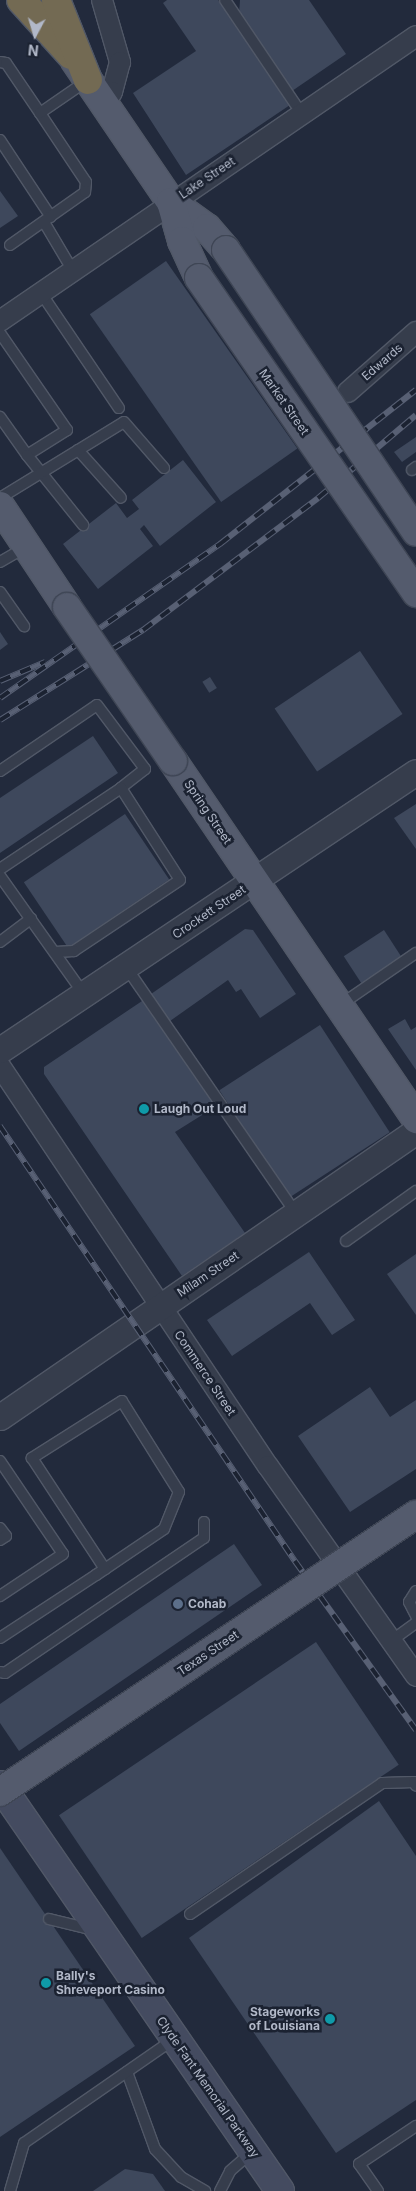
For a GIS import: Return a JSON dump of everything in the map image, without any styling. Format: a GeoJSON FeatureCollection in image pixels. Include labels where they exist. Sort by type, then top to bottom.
{"type":"FeatureCollection","features":[{"type":"Feature","properties":{"kind":"highway"},"geometry":{"type":"LineString","coordinates":[[21,0],[71,55]]}},
{"type":"Feature","properties":{"kind":"highway"},"geometry":{"type":"LineString","coordinates":[[56,0],[88,80]]}},
{"type":"Feature","properties":{"kind":"main road","name":"Market Street"},"geometry":{"type":"LineString","coordinates":[[34,0],[172,202],[207,228],[226,250],[416,532]]}},
{"type":"Feature","properties":{"kind":"main road","name":"Market Street"},"geometry":{"type":"LineString","coordinates":[[172,202],[182,241],[199,278],[416,593]]}},
{"type":"Feature","properties":{"kind":"main road","name":"Spring Street"},"geometry":{"type":"LineString","coordinates":[[0,506],[416,1119]]}},
{"type":"Feature","properties":{"kind":"main road","name":"Texas Street"},"geometry":{"type":"LineString","coordinates":[[0,1792],[416,1515]]}},
{"type":"Feature","properties":{"kind":"main road","name":"Clyde Fant Memorial Parkway"},"geometry":{"type":"LineString","coordinates":[[0,1785],[280,2191]]}},
{"type":"Feature","properties":{"kind":"street"},"geometry":{"type":"LineString","coordinates":[[102,0],[120,62],[112,92],[104,103]]}},
{"type":"Feature","properties":{"kind":"street","name":"Lake Street"},"geometry":{"type":"LineString","coordinates":[[0,321],[302,114],[414,42]]}},
{"type":"Feature","properties":{"kind":"street","name":"Edwards"},"geometry":{"type":"LineString","coordinates":[[348,392],[416,332]]}},
{"type":"Feature","properties":{"kind":"street","name":"Crockett Street"},"geometry":{"type":"LineString","coordinates":[[0,1050],[416,772]]}},
{"type":"Feature","properties":{"kind":"street","name":"Commerce Street"},"geometry":{"type":"LineString","coordinates":[[0,1066],[160,1306],[416,1676]]}},
{"type":"Feature","properties":{"kind":"street","name":"Milam Street"},"geometry":{"type":"LineString","coordinates":[[0,1417],[416,1131]]}},
{"type":"Feature","properties":{"kind":"lane"},"geometry":{"type":"LineString","coordinates":[[225,0],[302,114]]}},
{"type":"Feature","properties":{"kind":"lane"},"geometry":{"type":"LineString","coordinates":[[0,62],[6,64],[86,182],[79,198],[10,246]]}},
{"type":"Feature","properties":{"kind":"lane"},"geometry":{"type":"LineString","coordinates":[[40,113],[88,80]]}},
{"type":"Feature","properties":{"kind":"lane"},"geometry":{"type":"LineString","coordinates":[[0,140],[48,220],[73,271]]}},
{"type":"Feature","properties":{"kind":"lane"},"geometry":{"type":"LineString","coordinates":[[41,293],[120,408]]}},
{"type":"Feature","properties":{"kind":"lane"},"geometry":{"type":"LineString","coordinates":[[0,333],[67,430],[27,454]]}},
{"type":"Feature","properties":{"kind":"lane"},"geometry":{"type":"LineString","coordinates":[[0,417],[39,474],[84,525]]}},
{"type":"Feature","properties":{"kind":"lane"},"geometry":{"type":"LineString","coordinates":[[0,498],[124,422],[164,468]]}},
{"type":"Feature","properties":{"kind":"lane"},"geometry":{"type":"LineString","coordinates":[[78,450],[121,498]]}},
{"type":"Feature","properties":{"kind":"lane"},"geometry":{"type":"LineString","coordinates":[[0,562],[27,546]]}},
{"type":"Feature","properties":{"kind":"lane"},"geometry":{"type":"LineString","coordinates":[[0,592],[24,626]]}},
{"type":"Feature","properties":{"kind":"lane"},"geometry":{"type":"LineString","coordinates":[[0,771],[98,705],[146,769],[121,788],[0,869]]}},
{"type":"Feature","properties":{"kind":"lane"},"geometry":{"type":"LineString","coordinates":[[55,952],[74,951],[180,880],[121,788]]}},
{"type":"Feature","properties":{"kind":"lane"},"geometry":{"type":"LineString","coordinates":[[0,876],[84,994]]}},
{"type":"Feature","properties":{"kind":"lane"},"geometry":{"type":"LineString","coordinates":[[0,942],[31,919]]}},
{"type":"Feature","properties":{"kind":"lane"},"geometry":{"type":"LineString","coordinates":[[338,1006],[416,953]]}},
{"type":"Feature","properties":{"kind":"lane"},"geometry":{"type":"LineString","coordinates":[[126,967],[297,1214]]}},
{"type":"Feature","properties":{"kind":"lane"},"geometry":{"type":"LineString","coordinates":[[346,1241],[416,1191]]}},
{"type":"Feature","properties":{"kind":"lane"},"geometry":{"type":"LineString","coordinates":[[0,1638],[105,1569],[164,1529],[180,1492],[122,1401],[32,1458],[105,1569]]}},
{"type":"Feature","properties":{"kind":"lane"},"geometry":{"type":"LineString","coordinates":[[0,1461],[63,1554],[0,1596]]}},
{"type":"Feature","properties":{"kind":"lane"},"geometry":{"type":"LineString","coordinates":[[0,1672],[5,1674],[204,1538],[204,1522]]}},
{"type":"Feature","properties":{"kind":"lane"},"geometry":{"type":"LineString","coordinates":[[0,1528],[6,1536],[0,1540]]}},
{"type":"Feature","properties":{"kind":"lane"},"geometry":{"type":"LineString","coordinates":[[416,1590],[409,1602],[416,1616]]}},
{"type":"Feature","properties":{"kind":"lane"},"geometry":{"type":"LineString","coordinates":[[391,1641],[416,1623]]}},
{"type":"Feature","properties":{"kind":"lane"},"geometry":{"type":"LineString","coordinates":[[190,1914],[382,1784],[414,1782],[416,1786]]}},
{"type":"Feature","properties":{"kind":"lane"},"geometry":{"type":"LineString","coordinates":[[49,1919],[100,1931]]}},
{"type":"Feature","properties":{"kind":"lane"},"geometry":{"type":"LineString","coordinates":[[10,2191],[24,2143],[175,2039]]}},
{"type":"Feature","properties":{"kind":"lane"},"geometry":{"type":"LineString","coordinates":[[127,2072],[155,2149],[181,2177],[205,2191]]}},
{"type":"Feature","properties":{"kind":"lane"},"geometry":{"type":"LineString","coordinates":[[378,2191],[359,2164],[416,2126]]}},
{"type":"Feature","properties":{"kind":"lane"},"geometry":{"type":"LineString","coordinates":[[220,2191],[230,2171],[253,2151]]}},
{"type":"Feature","properties":{"kind":"building"},"geometry":{"type":"Polygon","coordinates":[[[167,0],[218,0],[290,105],[186,175],[133,93],[196,51],[163,3],[167,0]]]}},
{"type":"Feature","properties":{"kind":"building"},"geometry":{"type":"Polygon","coordinates":[[[240,0],[309,0],[346,54],[292,91],[239,15],[240,0]]]}},
{"type":"Feature","properties":{"kind":"building"},"geometry":{"type":"Polygon","coordinates":[[[0,191],[18,216],[0,228],[0,191]]]}},
{"type":"Feature","properties":{"kind":"building"},"geometry":{"type":"Polygon","coordinates":[[[166,261],[297,449],[221,502],[90,314],[166,261]]]}},
{"type":"Feature","properties":{"kind":"building"},"geometry":{"type":"Polygon","coordinates":[[[416,437],[416,452],[402,462],[394,452],[416,437]]]}},
{"type":"Feature","properties":{"kind":"building"},"geometry":{"type":"Polygon","coordinates":[[[183,460],[216,502],[160,546],[144,525],[140,529],[153,546],[98,589],[63,544],[116,503],[127,518],[139,509],[132,500],[183,460]]]}},
{"type":"Feature","properties":{"kind":"building"},"geometry":{"type":"Polygon","coordinates":[[[0,632],[8,644],[0,650],[0,632]]]}},
{"type":"Feature","properties":{"kind":"building"},"geometry":{"type":"Polygon","coordinates":[[[360,651],[402,714],[317,772],[275,709],[360,651]]]}},
{"type":"Feature","properties":{"kind":"building"},"geometry":{"type":"Polygon","coordinates":[[[210,677],[217,688],[209,693],[202,682],[210,677]]]}},
{"type":"Feature","properties":{"kind":"building"},"geometry":{"type":"Polygon","coordinates":[[[93,736],[118,773],[0,853],[0,798],[93,736]]]}},
{"type":"Feature","properties":{"kind":"building"},"geometry":{"type":"Polygon","coordinates":[[[416,804],[416,849],[394,818],[416,804]]]}},
{"type":"Feature","properties":{"kind":"building"},"geometry":{"type":"Polygon","coordinates":[[[125,814],[169,879],[68,948],[24,882],[125,814]]]}},
{"type":"Feature","properties":{"kind":"building"},"geometry":{"type":"Polygon","coordinates":[[[245,929],[253,930],[296,994],[260,1018],[241,989],[236,992],[228,980],[170,1021],[151,994],[245,929]]]}},
{"type":"Feature","properties":{"kind":"building"},"geometry":{"type":"Polygon","coordinates":[[[384,930],[402,958],[362,984],[344,956],[384,930]]]}},
{"type":"Feature","properties":{"kind":"building"},"geometry":{"type":"Polygon","coordinates":[[[145,999],[218,1105],[175,1132],[245,1233],[182,1276],[44,1074],[44,1067],[145,999]]]}},
{"type":"Feature","properties":{"kind":"building"},"geometry":{"type":"Polygon","coordinates":[[[405,1019],[411,1030],[416,1027],[416,1070],[388,1029],[405,1019]]]}},
{"type":"Feature","properties":{"kind":"building"},"geometry":{"type":"Polygon","coordinates":[[[320,1025],[390,1132],[289,1198],[219,1090],[320,1025]]]}},
{"type":"Feature","properties":{"kind":"building"},"geometry":{"type":"Polygon","coordinates":[[[309,1252],[355,1320],[332,1335],[310,1303],[232,1356],[207,1320],[309,1252]]]}},
{"type":"Feature","properties":{"kind":"building"},"geometry":{"type":"Polygon","coordinates":[[[416,1254],[416,1315],[387,1274],[416,1254]]]}},
{"type":"Feature","properties":{"kind":"building"},"geometry":{"type":"Polygon","coordinates":[[[370,1387],[390,1417],[416,1400],[416,1469],[350,1512],[298,1436],[370,1387]]]}},
{"type":"Feature","properties":{"kind":"building"},"geometry":{"type":"Polygon","coordinates":[[[234,1544],[262,1585],[19,1751],[0,1723],[0,1704],[234,1544]]]}},
{"type":"Feature","properties":{"kind":"building"},"geometry":{"type":"Polygon","coordinates":[[[316,1642],[399,1765],[142,1938],[59,1815],[316,1642]]]}},
{"type":"Feature","properties":{"kind":"building","name":"Stageworks of Louisiana"},"geometry":{"type":"Polygon","coordinates":[[[379,1801],[416,1856],[416,2100],[336,2153],[189,1938],[379,1801]]]}},
{"type":"Feature","properties":{"kind":"building","name":"Bally's Shreveport Casino"},"geometry":{"type":"Polygon","coordinates":[[[0,1848],[135,2046],[0,2137],[0,1848]]]}},
{"type":"Feature","properties":{"kind":"building"},"geometry":{"type":"Polygon","coordinates":[[[125,2169],[153,2174],[165,2191],[93,2191],[125,2169]]]}},
{"type":"Feature","properties":{"kind":"railway"},"geometry":{"type":"LineString","coordinates":[[0,698],[220,544],[416,390]]}},
{"type":"Feature","properties":{"kind":"railway"},"geometry":{"type":"LineString","coordinates":[[0,720],[143,630],[318,498],[416,415]]}},
{"type":"Feature","properties":{"kind":"railway"},"geometry":{"type":"LineString","coordinates":[[0,681],[45,662]]}},
{"type":"Feature","properties":{"kind":"railway"},"geometry":{"type":"LineString","coordinates":[[0,1126],[295,1561],[416,1730]]}},
{"type":"Feature","properties":{"kind":"place","name":"Laugh Out Loud"},"geometry":{"type":"Point","coordinates":[144,1109]}},
{"type":"Feature","properties":{"kind":"place","name":"Cohab"},"geometry":{"type":"Point","coordinates":[178,1604]}},
{"type":"Feature","properties":{"kind":"place","name":"Bally's Shreveport Casino"},"geometry":{"type":"Point","coordinates":[46,1983]}},
{"type":"Feature","properties":{"kind":"place","name":"Stageworks of Louisiana"},"geometry":{"type":"Point","coordinates":[330,2019]}}]}
